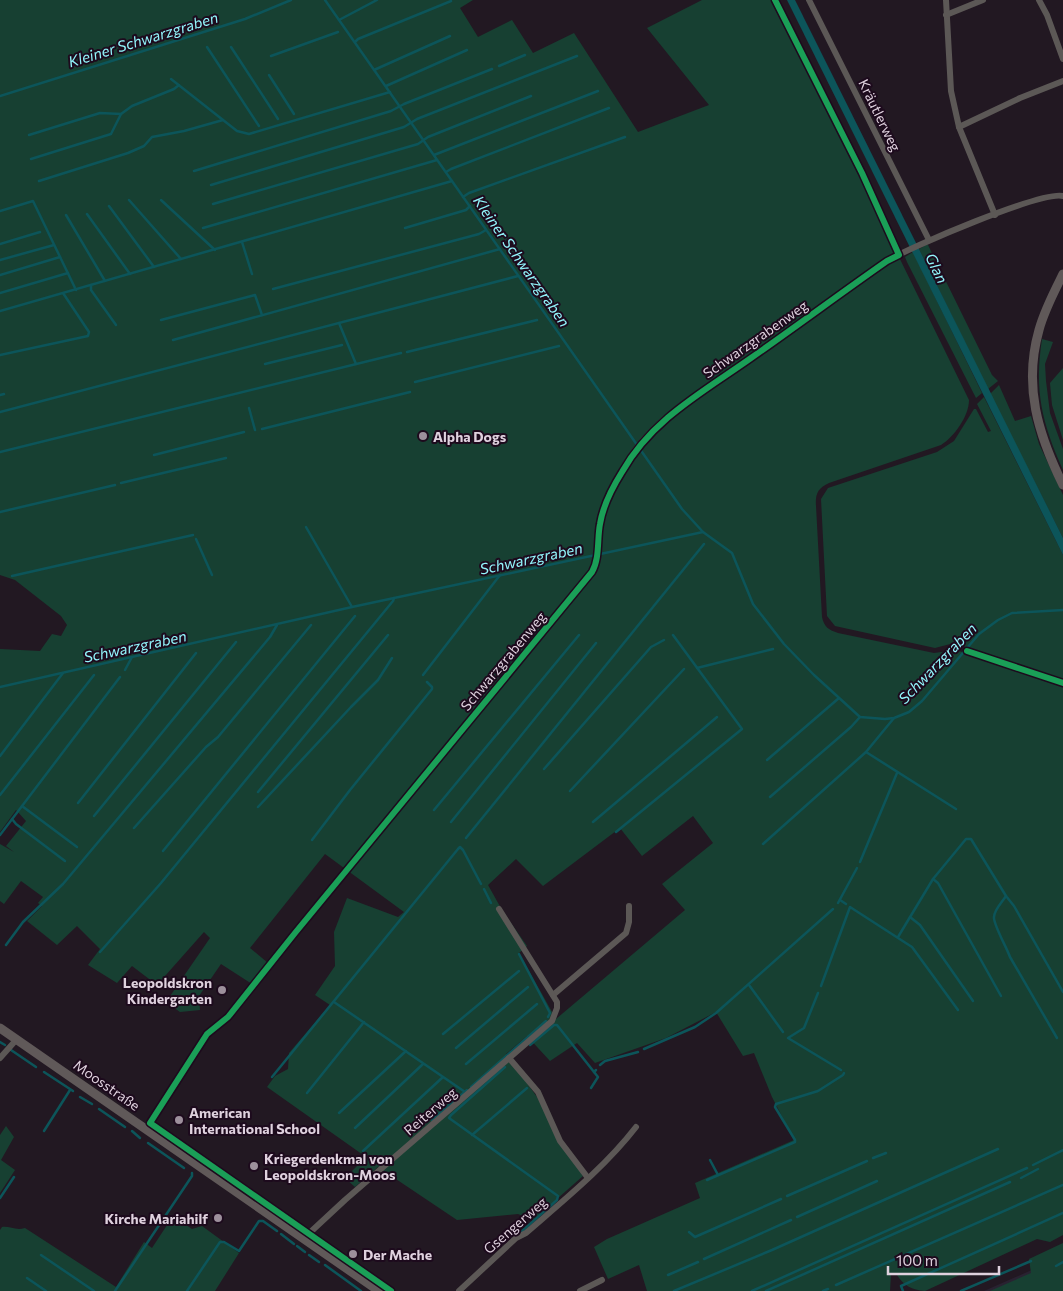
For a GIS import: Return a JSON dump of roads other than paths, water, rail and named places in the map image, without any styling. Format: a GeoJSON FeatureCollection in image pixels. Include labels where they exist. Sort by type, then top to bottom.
{"type":"FeatureCollection","features":[{"type":"Feature","properties":{"kind":"street","name":"Kräutlerweg"},"geometry":{"type":"LineString","coordinates":[[809,0],[927,241]]}},
{"type":"Feature","properties":{"kind":"street"},"geometry":{"type":"LineString","coordinates":[[946,0],[951,91],[959,127],[995,215]]}},
{"type":"Feature","properties":{"kind":"street"},"geometry":{"type":"LineString","coordinates":[[946,15],[983,0]]}},
{"type":"Feature","properties":{"kind":"street"},"geometry":{"type":"LineString","coordinates":[[1039,0],[1063,59]]}},
{"type":"Feature","properties":{"kind":"street"},"geometry":{"type":"LineString","coordinates":[[959,127],[1020,98],[1063,81]]}},
{"type":"Feature","properties":{"kind":"street"},"geometry":{"type":"LineString","coordinates":[[927,241],[1051,195],[1063,196]]}},
{"type":"Feature","properties":{"kind":"street","name":"Schwarzgrabenweg"},"geometry":{"type":"LineString","coordinates":[[146,1128],[206,1034],[228,1017],[318,904],[587,580],[595,568],[602,512],[616,483],[641,443],[662,422],[693,397],[750,359],[886,261],[927,241]]}},
{"type":"Feature","properties":{"kind":"street"},"geometry":{"type":"LineString","coordinates":[[1063,274],[1045,311],[1039,330],[1034,348],[1032,374],[1033,397],[1040,432],[1063,485]]}},
{"type":"Feature","properties":{"kind":"street"},"geometry":{"type":"LineString","coordinates":[[499,909],[553,995],[626,933],[629,922],[629,906]]}},
{"type":"Feature","properties":{"kind":"street","name":"Reiterweg"},"geometry":{"type":"LineString","coordinates":[[303,1239],[345,1200],[552,1021],[557,1008],[557,1002],[553,995]]}},
{"type":"Feature","properties":{"kind":"street","name":"Moosstraße"},"geometry":{"type":"LineString","coordinates":[[0,1028],[379,1291]]}},
{"type":"Feature","properties":{"kind":"street"},"geometry":{"type":"LineString","coordinates":[[0,1058],[17,1039]]}},
{"type":"Feature","properties":{"kind":"street"},"geometry":{"type":"LineString","coordinates":[[509,1058],[538,1092],[560,1141],[588,1178]]}},
{"type":"Feature","properties":{"kind":"street","name":"Gsengerweg"},"geometry":{"type":"LineString","coordinates":[[459,1291],[516,1238],[526,1233],[588,1178],[636,1127]]}},
{"type":"Feature","properties":{"kind":"street"},"geometry":{"type":"LineString","coordinates":[[580,1291],[602,1280]]}},
{"type":"Feature","properties":{"kind":"water"},"geometry":{"type":"Polygon","coordinates":[[[787,0],[795,0],[1063,538],[1063,555],[787,0]]]}},
{"type":"Feature","properties":{"kind":"waterway","name":"Kleiner Schwarzgraben"},"geometry":{"type":"LineString","coordinates":[[0,96],[245,19],[291,0]]}},
{"type":"Feature","properties":{"kind":"waterway","name":"Kleiner Schwarzgraben"},"geometry":{"type":"LineString","coordinates":[[325,0],[682,509],[703,532]]}},
{"type":"Feature","properties":{"kind":"waterway"},"geometry":{"type":"LineString","coordinates":[[339,20],[377,0]]}},
{"type":"Feature","properties":{"kind":"waterway"},"geometry":{"type":"LineString","coordinates":[[355,42],[358,39],[451,1]]}},
{"type":"Feature","properties":{"kind":"waterway"},"geometry":{"type":"LineString","coordinates":[[271,56],[338,32]]}},
{"type":"Feature","properties":{"kind":"waterway"},"geometry":{"type":"LineString","coordinates":[[374,70],[450,36]]}},
{"type":"Feature","properties":{"kind":"waterway"},"geometry":{"type":"LineString","coordinates":[[207,47],[259,126]]}},
{"type":"Feature","properties":{"kind":"waterway"},"geometry":{"type":"LineString","coordinates":[[231,47],[278,119]]}},
{"type":"Feature","properties":{"kind":"waterway"},"geometry":{"type":"LineString","coordinates":[[386,86],[467,50]]}},
{"type":"Feature","properties":{"kind":"waterway"},"geometry":{"type":"LineString","coordinates":[[499,66],[525,55]]}},
{"type":"Feature","properties":{"kind":"waterway"},"geometry":{"type":"LineString","coordinates":[[211,185],[404,127],[417,119],[577,56]]}},
{"type":"Feature","properties":{"kind":"waterway"},"geometry":{"type":"LineString","coordinates":[[194,171],[391,111],[492,69]]}},
{"type":"Feature","properties":{"kind":"waterway"},"geometry":{"type":"LineString","coordinates":[[269,75],[294,114]]}},
{"type":"Feature","properties":{"kind":"waterway"},"geometry":{"type":"LineString","coordinates":[[171,79],[237,131],[249,134],[390,92]]}},
{"type":"Feature","properties":{"kind":"waterway"},"geometry":{"type":"LineString","coordinates":[[31,159],[111,134],[121,114],[132,106],[174,89],[179,85]]}},
{"type":"Feature","properties":{"kind":"waterway"},"geometry":{"type":"LineString","coordinates":[[434,155],[598,91]]}},
{"type":"Feature","properties":{"kind":"waterway"},"geometry":{"type":"LineString","coordinates":[[213,204],[418,144],[428,137],[531,96]]}},
{"type":"Feature","properties":{"kind":"waterway"},"geometry":{"type":"LineString","coordinates":[[446,172],[609,108]]}},
{"type":"Feature","properties":{"kind":"waterway"},"geometry":{"type":"LineString","coordinates":[[29,135],[100,113],[121,114]]}},
{"type":"Feature","properties":{"kind":"waterway"},"geometry":{"type":"LineString","coordinates":[[39,181],[128,153],[144,146],[152,137],[184,131],[223,120]]}},
{"type":"Feature","properties":{"kind":"waterway"},"geometry":{"type":"LineString","coordinates":[[463,197],[469,193],[625,137]]}},
{"type":"Feature","properties":{"kind":"waterway"},"geometry":{"type":"LineString","coordinates":[[203,228],[437,160]]}},
{"type":"Feature","properties":{"kind":"waterway"},"geometry":{"type":"LineString","coordinates":[[0,311],[452,181]]}},
{"type":"Feature","properties":{"kind":"waterway"},"geometry":{"type":"LineString","coordinates":[[129,200],[181,259]]}},
{"type":"Feature","properties":{"kind":"waterway"},"geometry":{"type":"LineString","coordinates":[[161,200],[215,250]]}},
{"type":"Feature","properties":{"kind":"waterway"},"geometry":{"type":"LineString","coordinates":[[0,211],[33,201],[76,290]]}},
{"type":"Feature","properties":{"kind":"waterway"},"geometry":{"type":"LineString","coordinates":[[109,206],[154,267]]}},
{"type":"Feature","properties":{"kind":"waterway"},"geometry":{"type":"LineString","coordinates":[[405,228],[466,210],[470,206]]}},
{"type":"Feature","properties":{"kind":"waterway"},"geometry":{"type":"LineString","coordinates":[[87,214],[130,274]]}},
{"type":"Feature","properties":{"kind":"waterway"},"geometry":{"type":"LineString","coordinates":[[66,215],[105,281]]}},
{"type":"Feature","properties":{"kind":"waterway"},"geometry":{"type":"LineString","coordinates":[[273,289],[479,234],[486,230]]}},
{"type":"Feature","properties":{"kind":"waterway"},"geometry":{"type":"LineString","coordinates":[[0,244],[40,232]]}},
{"type":"Feature","properties":{"kind":"waterway"},"geometry":{"type":"LineString","coordinates":[[242,242],[252,274]]}},
{"type":"Feature","properties":{"kind":"waterway"},"geometry":{"type":"LineString","coordinates":[[0,260],[54,245]]}},
{"type":"Feature","properties":{"kind":"waterway"},"geometry":{"type":"LineString","coordinates":[[173,340],[500,249]]}},
{"type":"Feature","properties":{"kind":"waterway"},"geometry":{"type":"LineString","coordinates":[[0,275],[60,257]]}},
{"type":"Feature","properties":{"kind":"waterway"},"geometry":{"type":"LineString","coordinates":[[0,293],[68,273]]}},
{"type":"Feature","properties":{"kind":"waterway"},"geometry":{"type":"LineString","coordinates":[[0,412],[518,276]]}},
{"type":"Feature","properties":{"kind":"waterway"},"geometry":{"type":"LineString","coordinates":[[91,285],[91,290],[116,325]]}},
{"type":"Feature","properties":{"kind":"waterway"},"geometry":{"type":"LineString","coordinates":[[0,355],[88,336],[89,332],[63,293]]}},
{"type":"Feature","properties":{"kind":"waterway"},"geometry":{"type":"LineString","coordinates":[[161,320],[255,295],[262,315]]}},
{"type":"Feature","properties":{"kind":"waterway"},"geometry":{"type":"LineString","coordinates":[[407,352],[537,320]]}},
{"type":"Feature","properties":{"kind":"waterway"},"geometry":{"type":"LineString","coordinates":[[339,323],[356,364]]}},
{"type":"Feature","properties":{"kind":"waterway"},"geometry":{"type":"LineString","coordinates":[[265,364],[342,345]]}},
{"type":"Feature","properties":{"kind":"waterway"},"geometry":{"type":"LineString","coordinates":[[415,382],[559,346]]}},
{"type":"Feature","properties":{"kind":"waterway"},"geometry":{"type":"LineString","coordinates":[[0,452],[401,353]]}},
{"type":"Feature","properties":{"kind":"waterway"},"geometry":{"type":"LineString","coordinates":[[262,429],[410,392]]}},
{"type":"Feature","properties":{"kind":"waterway"},"geometry":{"type":"LineString","coordinates":[[0,395],[4,394]]}},
{"type":"Feature","properties":{"kind":"waterway"},"geometry":{"type":"LineString","coordinates":[[249,408],[255,430]]}},
{"type":"Feature","properties":{"kind":"waterway"},"geometry":{"type":"LineString","coordinates":[[154,455],[244,432]]}},
{"type":"Feature","properties":{"kind":"waterway"},"geometry":{"type":"LineString","coordinates":[[121,483],[226,458]]}},
{"type":"Feature","properties":{"kind":"waterway"},"geometry":{"type":"LineString","coordinates":[[0,512],[115,485]]}},
{"type":"Feature","properties":{"kind":"waterway"},"geometry":{"type":"LineString","coordinates":[[306,527],[352,607]]}},
{"type":"Feature","properties":{"kind":"waterway","name":"Schwarzgraben"},"geometry":{"type":"LineString","coordinates":[[0,687],[352,607],[703,532],[732,553],[753,604],[784,644],[814,675],[860,717],[885,719],[894,718],[909,712],[922,701],[979,634],[998,620],[1012,613],[1063,610]]}},
{"type":"Feature","properties":{"kind":"waterway"},"geometry":{"type":"LineString","coordinates":[[12,576],[193,535]]}},
{"type":"Feature","properties":{"kind":"waterway"},"geometry":{"type":"LineString","coordinates":[[196,539],[212,575]]}},
{"type":"Feature","properties":{"kind":"waterway"},"geometry":{"type":"LineString","coordinates":[[466,838],[704,544]]}},
{"type":"Feature","properties":{"kind":"waterway"},"geometry":{"type":"LineString","coordinates":[[423,675],[500,575]]}},
{"type":"Feature","properties":{"kind":"waterway"},"geometry":{"type":"LineString","coordinates":[[100,952],[161,883],[394,598]]}},
{"type":"Feature","properties":{"kind":"waterway"},"geometry":{"type":"LineString","coordinates":[[163,851],[355,616]]}},
{"type":"Feature","properties":{"kind":"waterway"},"geometry":{"type":"LineString","coordinates":[[6,945],[23,922],[63,884],[270,637],[277,625]]}},
{"type":"Feature","properties":{"kind":"waterway"},"geometry":{"type":"LineString","coordinates":[[134,828],[206,747],[218,737],[311,625]]}},
{"type":"Feature","properties":{"kind":"waterway"},"geometry":{"type":"LineString","coordinates":[[258,792],[388,635]]}},
{"type":"Feature","properties":{"kind":"waterway"},"geometry":{"type":"LineString","coordinates":[[434,810],[579,635]]}},
{"type":"Feature","properties":{"kind":"waterway"},"geometry":{"type":"LineString","coordinates":[[616,832],[742,729],[673,635]]}},
{"type":"Feature","properties":{"kind":"waterway"},"geometry":{"type":"LineString","coordinates":[[544,769],[651,647],[664,640]]}},
{"type":"Feature","properties":{"kind":"waterway"},"geometry":{"type":"LineString","coordinates":[[94,816],[236,642]]}},
{"type":"Feature","properties":{"kind":"waterway"},"geometry":{"type":"LineString","coordinates":[[451,822],[596,643]]}},
{"type":"Feature","properties":{"kind":"waterway"},"geometry":{"type":"LineString","coordinates":[[697,668],[773,649]]}},
{"type":"Feature","properties":{"kind":"waterway"},"geometry":{"type":"LineString","coordinates":[[78,803],[196,653]]}},
{"type":"Feature","properties":{"kind":"waterway"},"geometry":{"type":"LineString","coordinates":[[125,670],[132,657]]}},
{"type":"Feature","properties":{"kind":"waterway"},"geometry":{"type":"LineString","coordinates":[[258,807],[378,680],[392,658]]}},
{"type":"Feature","properties":{"kind":"waterway"},"geometry":{"type":"LineString","coordinates":[[570,791],[684,669]]}},
{"type":"Feature","properties":{"kind":"waterway"},"geometry":{"type":"LineString","coordinates":[[0,756],[63,673]]}},
{"type":"Feature","properties":{"kind":"waterway"},"geometry":{"type":"LineString","coordinates":[[0,795],[94,675]]}},
{"type":"Feature","properties":{"kind":"waterway"},"geometry":{"type":"LineString","coordinates":[[0,835],[120,677]]}},
{"type":"Feature","properties":{"kind":"waterway"},"geometry":{"type":"LineString","coordinates":[[312,840],[432,689],[427,682]]}},
{"type":"Feature","properties":{"kind":"waterway"},"geometry":{"type":"LineString","coordinates":[[767,760],[839,698]]}},
{"type":"Feature","properties":{"kind":"waterway"},"geometry":{"type":"LineString","coordinates":[[593,822],[717,717]]}},
{"type":"Feature","properties":{"kind":"waterway"},"geometry":{"type":"LineString","coordinates":[[770,797],[860,717]]}},
{"type":"Feature","properties":{"kind":"waterway"},"geometry":{"type":"LineString","coordinates":[[763,844],[866,752],[894,718]]}},
{"type":"Feature","properties":{"kind":"waterway"},"geometry":{"type":"LineString","coordinates":[[866,752],[956,809]]}},
{"type":"Feature","properties":{"kind":"waterway"},"geometry":{"type":"LineString","coordinates":[[860,862],[897,773]]}},
{"type":"Feature","properties":{"kind":"waterway"},"geometry":{"type":"LineString","coordinates":[[22,806],[77,847]]}},
{"type":"Feature","properties":{"kind":"waterway"},"geometry":{"type":"LineString","coordinates":[[12,819],[65,861]]}},
{"type":"Feature","properties":{"kind":"waterway"},"geometry":{"type":"LineString","coordinates":[[898,937],[933,879],[966,839],[971,839],[1006,896],[994,914],[998,930],[1010,957],[1057,1038]]}},
{"type":"Feature","properties":{"kind":"waterway"},"geometry":{"type":"LineString","coordinates":[[272,1077],[460,847],[481,884]]}},
{"type":"Feature","properties":{"kind":"waterway"},"geometry":{"type":"LineString","coordinates":[[838,903],[857,868]]}},
{"type":"Feature","properties":{"kind":"waterway"},"geometry":{"type":"LineString","coordinates":[[933,879],[938,883],[1001,996]]}},
{"type":"Feature","properties":{"kind":"waterway"},"geometry":{"type":"LineString","coordinates":[[484,889],[491,903]]}},
{"type":"Feature","properties":{"kind":"waterway"},"geometry":{"type":"LineString","coordinates":[[1006,896],[1014,906],[1063,992]]}},
{"type":"Feature","properties":{"kind":"waterway"},"geometry":{"type":"LineString","coordinates":[[840,900],[846,904]]}},
{"type":"Feature","properties":{"kind":"waterway"},"geometry":{"type":"LineString","coordinates":[[821,986],[850,907],[912,947],[958,1010]]}},
{"type":"Feature","properties":{"kind":"waterway"},"geometry":{"type":"LineString","coordinates":[[644,1049],[695,1027],[716,1013],[833,909]]}},
{"type":"Feature","properties":{"kind":"waterway"},"geometry":{"type":"LineString","coordinates":[[910,917],[920,925],[973,1001]]}},
{"type":"Feature","properties":{"kind":"waterway"},"geometry":{"type":"LineString","coordinates":[[519,954],[550,1013],[548,1017]]}},
{"type":"Feature","properties":{"kind":"waterway"},"geometry":{"type":"LineString","coordinates":[[443,1034],[519,971]]}},
{"type":"Feature","properties":{"kind":"waterway"},"geometry":{"type":"LineString","coordinates":[[749,985],[783,1032]]}},
{"type":"Feature","properties":{"kind":"waterway"},"geometry":{"type":"LineString","coordinates":[[456,1048],[528,987]]}},
{"type":"Feature","properties":{"kind":"waterway"},"geometry":{"type":"LineString","coordinates":[[818,993],[804,1028],[788,1038],[841,1070]]}},
{"type":"Feature","properties":{"kind":"waterway"},"geometry":{"type":"LineString","coordinates":[[334,1002],[465,1092]]}},
{"type":"Feature","properties":{"kind":"waterway"},"geometry":{"type":"LineString","coordinates":[[466,1064],[537,1004]]}},
{"type":"Feature","properties":{"kind":"waterway"},"geometry":{"type":"LineString","coordinates":[[471,1087],[546,1021]]}},
{"type":"Feature","properties":{"kind":"waterway"},"geometry":{"type":"LineString","coordinates":[[307,1093],[364,1022]]}},
{"type":"Feature","properties":{"kind":"waterway"},"geometry":{"type":"LineString","coordinates":[[530,1045],[554,1025],[557,1025],[594,1072],[596,1070]]}},
{"type":"Feature","properties":{"kind":"waterway"},"geometry":{"type":"LineString","coordinates":[[0,1042],[5,1045]]}},
{"type":"Feature","properties":{"kind":"waterway"},"geometry":{"type":"LineString","coordinates":[[11,1050],[36,1067]]}},
{"type":"Feature","properties":{"kind":"waterway"},"geometry":{"type":"LineString","coordinates":[[339,1113],[406,1051]]}},
{"type":"Feature","properties":{"kind":"waterway"},"geometry":{"type":"LineString","coordinates":[[600,1065],[605,1061],[638,1052]]}},
{"type":"Feature","properties":{"kind":"waterway"},"geometry":{"type":"LineString","coordinates":[[355,1128],[423,1064]]}},
{"type":"Feature","properties":{"kind":"waterway"},"geometry":{"type":"LineString","coordinates":[[505,1067],[449,1118],[558,1196],[557,1200],[520,1233]]}},
{"type":"Feature","properties":{"kind":"waterway"},"geometry":{"type":"LineString","coordinates":[[44,1072],[73,1091]]}},
{"type":"Feature","properties":{"kind":"waterway"},"geometry":{"type":"LineString","coordinates":[[591,1088],[598,1077],[594,1072]]}},
{"type":"Feature","properties":{"kind":"waterway"},"geometry":{"type":"LineString","coordinates":[[707,1180],[795,1142],[775,1107],[776,1104],[818,1091],[844,1073]]}},
{"type":"Feature","properties":{"kind":"waterway"},"geometry":{"type":"LineString","coordinates":[[363,1151],[443,1077]]}},
{"type":"Feature","properties":{"kind":"waterway"},"geometry":{"type":"LineString","coordinates":[[472,1135],[527,1088]]}},
{"type":"Feature","properties":{"kind":"waterway"},"geometry":{"type":"LineString","coordinates":[[44,1131],[70,1090]]}},
{"type":"Feature","properties":{"kind":"waterway"},"geometry":{"type":"LineString","coordinates":[[432,1120],[467,1090]]}},
{"type":"Feature","properties":{"kind":"waterway"},"geometry":{"type":"LineString","coordinates":[[80,1097],[92,1104]]}},
{"type":"Feature","properties":{"kind":"waterway"},"geometry":{"type":"LineString","coordinates":[[99,1109],[125,1127]]}},
{"type":"Feature","properties":{"kind":"waterway"},"geometry":{"type":"LineString","coordinates":[[132,1131],[140,1138]]}},
{"type":"Feature","properties":{"kind":"waterway"},"geometry":{"type":"LineString","coordinates":[[148,1143],[184,1168]]}},
{"type":"Feature","properties":{"kind":"waterway"},"geometry":{"type":"LineString","coordinates":[[674,1291],[772,1250],[998,1149]]}},
{"type":"Feature","properties":{"kind":"waterway"},"geometry":{"type":"LineString","coordinates":[[1033,1165],[1063,1150]]}},
{"type":"Feature","properties":{"kind":"waterway"},"geometry":{"type":"LineString","coordinates":[[873,1158],[886,1153]]}},
{"type":"Feature","properties":{"kind":"waterway"},"geometry":{"type":"LineString","coordinates":[[710,1160],[718,1175]]}},
{"type":"Feature","properties":{"kind":"waterway"},"geometry":{"type":"LineString","coordinates":[[787,1196],[867,1161]]}},
{"type":"Feature","properties":{"kind":"waterway"},"geometry":{"type":"LineString","coordinates":[[752,1291],[1027,1168]]}},
{"type":"Feature","properties":{"kind":"waterway"},"geometry":{"type":"LineString","coordinates":[[1021,1178],[1038,1169]]}},
{"type":"Feature","properties":{"kind":"waterway"},"geometry":{"type":"LineString","coordinates":[[115,1291],[192,1176],[192,1173]]}},
{"type":"Feature","properties":{"kind":"waterway"},"geometry":{"type":"LineString","coordinates":[[0,1198],[14,1177]]}},
{"type":"Feature","properties":{"kind":"waterway"},"geometry":{"type":"LineString","coordinates":[[797,1217],[877,1181]]}},
{"type":"Feature","properties":{"kind":"waterway"},"geometry":{"type":"LineString","coordinates":[[766,1291],[1010,1182]]}},
{"type":"Feature","properties":{"kind":"waterway"},"geometry":{"type":"LineString","coordinates":[[836,1285],[1063,1185]]}},
{"type":"Feature","properties":{"kind":"waterway"},"geometry":{"type":"LineString","coordinates":[[689,1232],[695,1237],[781,1199]]}},
{"type":"Feature","properties":{"kind":"waterway"},"geometry":{"type":"LineString","coordinates":[[903,1291],[901,1286],[1063,1213]]}},
{"type":"Feature","properties":{"kind":"waterway"},"geometry":{"type":"LineString","coordinates":[[704,1259],[791,1220]]}},
{"type":"Feature","properties":{"kind":"waterway"},"geometry":{"type":"LineString","coordinates":[[187,1291],[220,1242],[224,1242],[239,1251],[259,1221],[263,1221],[277,1231]]}},
{"type":"Feature","properties":{"kind":"waterway"},"geometry":{"type":"LineString","coordinates":[[281,1234],[294,1244]]}},
{"type":"Feature","properties":{"kind":"waterway"},"geometry":{"type":"LineString","coordinates":[[297,1246],[305,1252]]}},
{"type":"Feature","properties":{"kind":"waterway"},"geometry":{"type":"LineString","coordinates":[[41,1255],[94,1291]]}},
{"type":"Feature","properties":{"kind":"waterway"},"geometry":{"type":"LineString","coordinates":[[309,1255],[319,1262]]}},
{"type":"Feature","properties":{"kind":"waterway"},"geometry":{"type":"LineString","coordinates":[[961,1291],[1031,1261]]}},
{"type":"Feature","properties":{"kind":"waterway"},"geometry":{"type":"LineString","coordinates":[[668,1275],[698,1262]]}},
{"type":"Feature","properties":{"kind":"waterway"},"geometry":{"type":"LineString","coordinates":[[1056,1266],[1063,1262]]}},
{"type":"Feature","properties":{"kind":"waterway"},"geometry":{"type":"LineString","coordinates":[[325,1265],[361,1291]]}},
{"type":"Feature","properties":{"kind":"waterway"},"geometry":{"type":"LineString","coordinates":[[27,1278],[46,1291]]}},
{"type":"Feature","properties":{"kind":"waterway"},"geometry":{"type":"LineString","coordinates":[[823,1291],[828,1289]]}},
{"type":"Feature","properties":{"kind":"place","name":"Alpha Dogs"},"geometry":{"type":"Point","coordinates":[423,436]}},
{"type":"Feature","properties":{"kind":"place","name":"Leopoldskron Kindergarten"},"geometry":{"type":"Point","coordinates":[222,990]}},
{"type":"Feature","properties":{"kind":"place","name":"American International School"},"geometry":{"type":"Point","coordinates":[179,1120]}},
{"type":"Feature","properties":{"kind":"place","name":"Kriegerdenkmal von Leopoldskron-Moos"},"geometry":{"type":"Point","coordinates":[254,1166]}},
{"type":"Feature","properties":{"kind":"place","name":"Kirche Mariahilf"},"geometry":{"type":"Point","coordinates":[218,1218]}},
{"type":"Feature","properties":{"kind":"place","name":"Der Mache"},"geometry":{"type":"Point","coordinates":[353,1254]}},
{"type":"Feature","properties":{"kind":"water label","name":"Glan"},"geometry":{"type":"Point","coordinates":[937,268]}}]}
